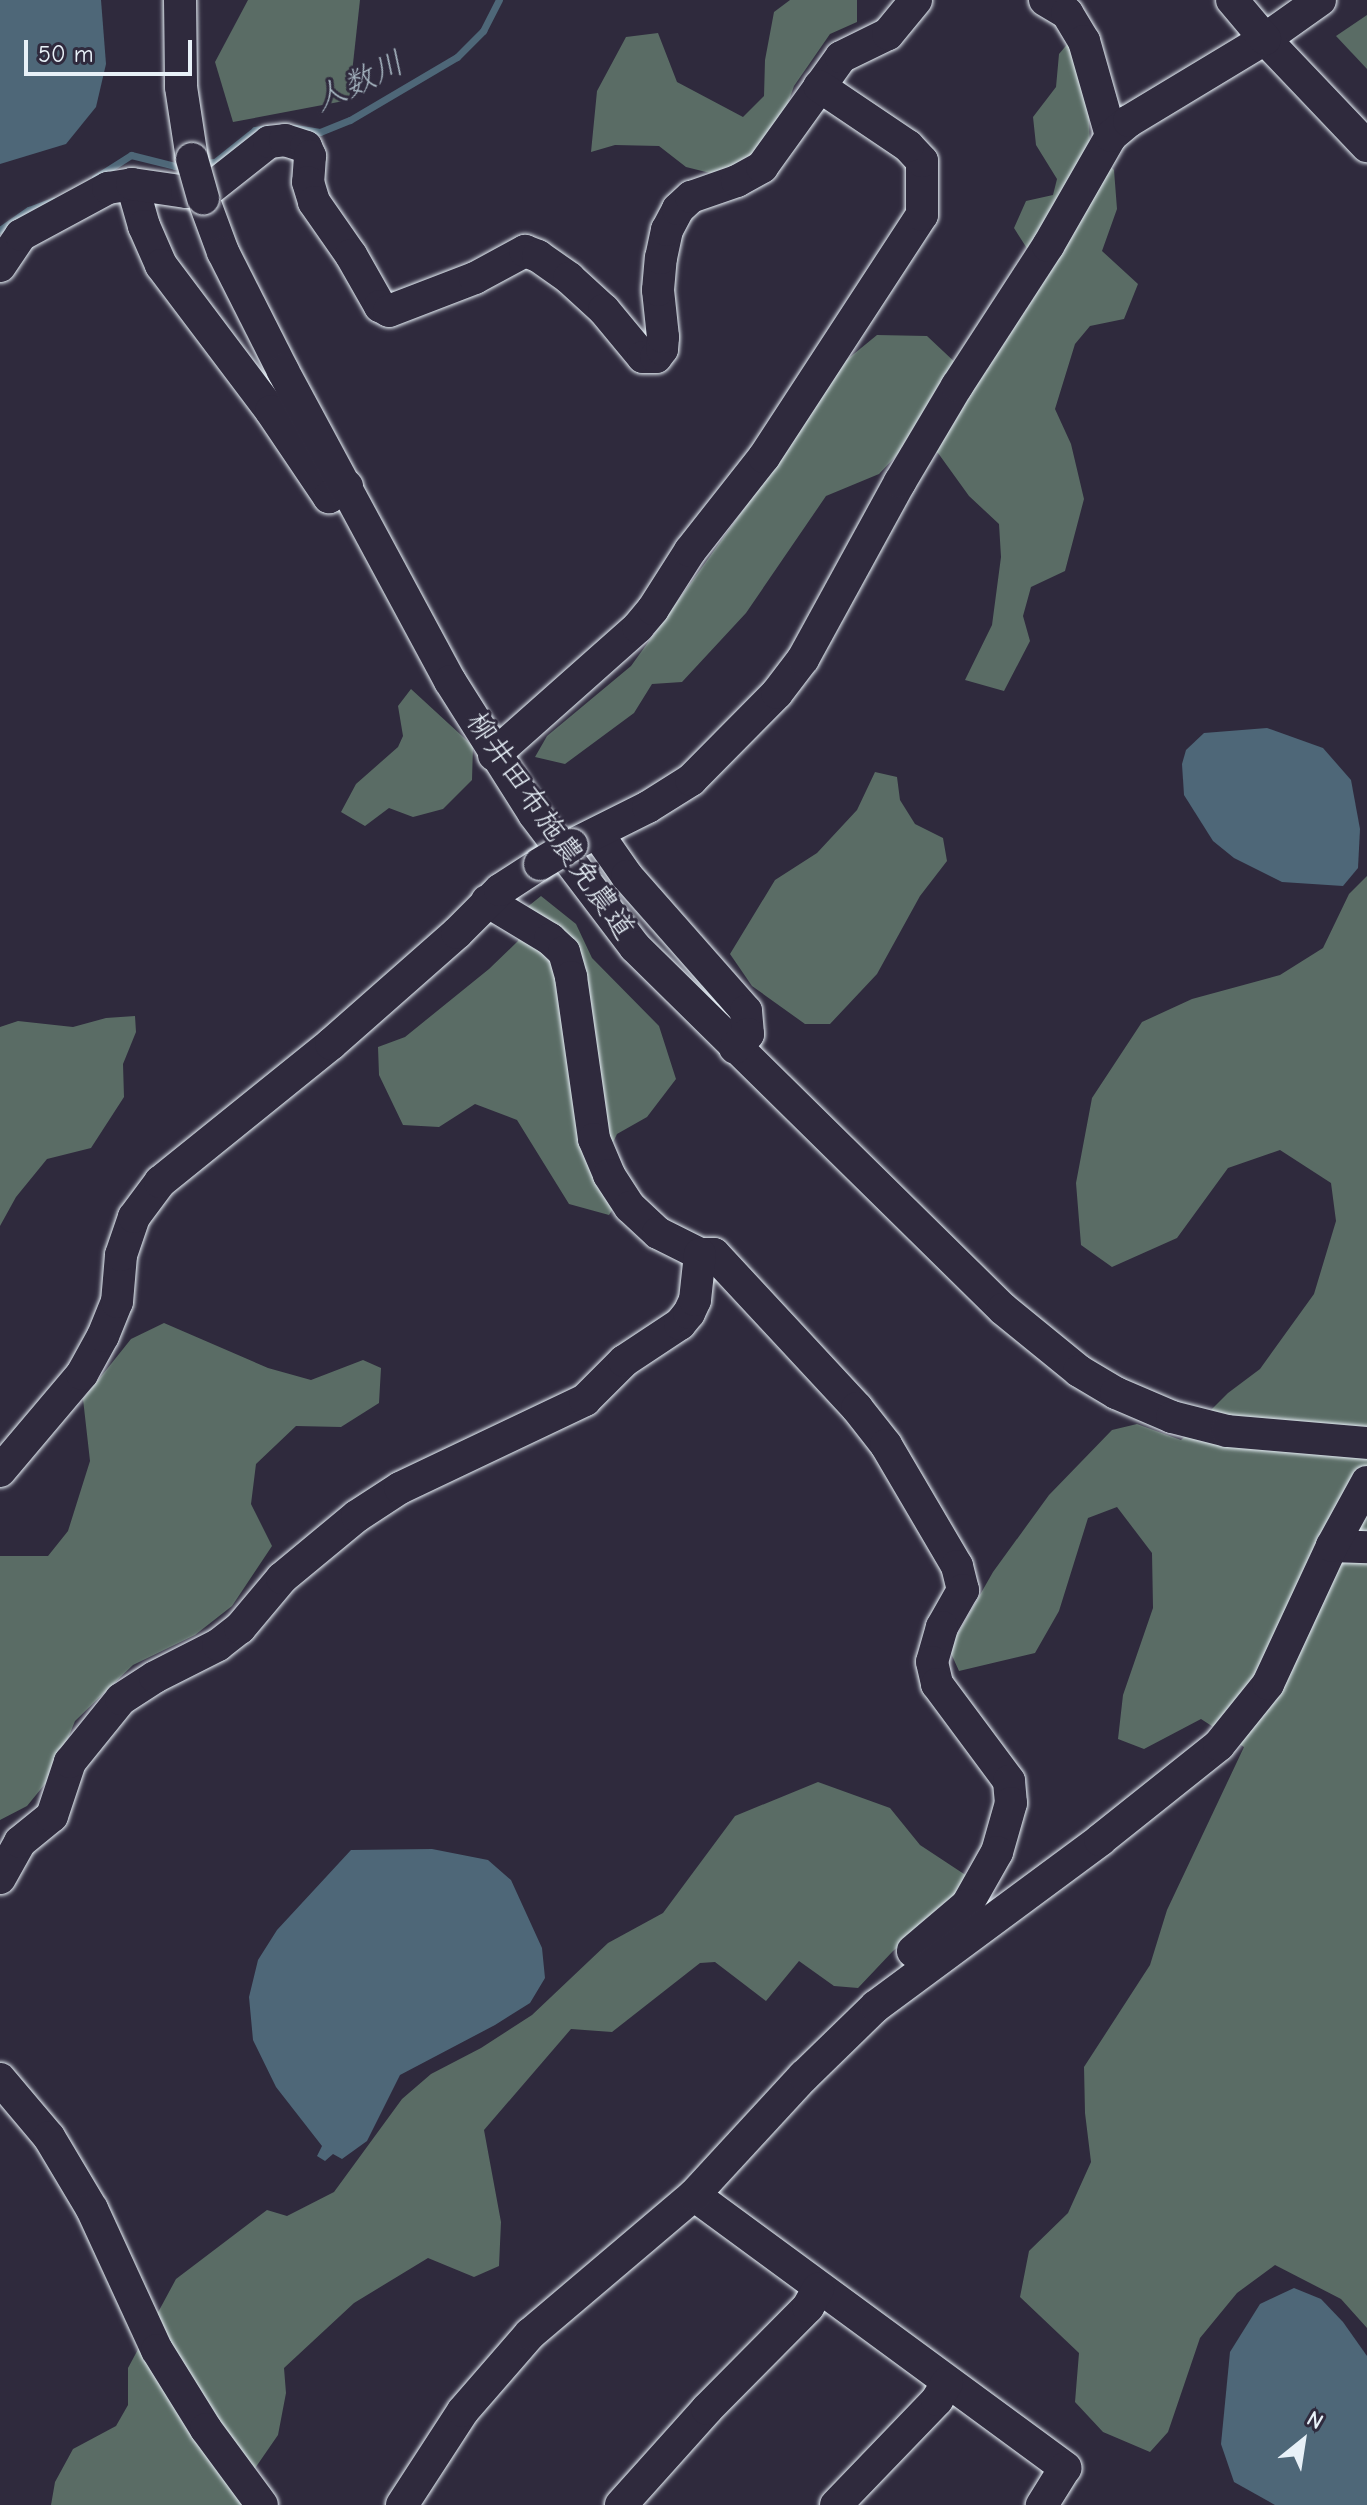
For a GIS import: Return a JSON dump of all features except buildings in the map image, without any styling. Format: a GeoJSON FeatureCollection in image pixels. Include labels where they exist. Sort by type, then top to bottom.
{"type":"FeatureCollection","features":[{"type":"Feature","properties":{"kind":"street","name":"柳井田布施農免農道"},"geometry":{"type":"LineString","coordinates":[[180,0],[181,87],[192,159],[203,198],[230,265],[450,681],[494,755],[572,869],[635,947],[1003,1309],[1079,1371],[1116,1393],[1172,1417],[1227,1431],[1367,1443]]}},
{"type":"Feature","properties":{"kind":"street"},"geometry":{"type":"LineString","coordinates":[[0,266],[21,235],[108,188],[132,184],[187,192],[207,191],[261,147],[285,140],[306,147],[310,156],[308,182],[314,202],[351,255],[380,306],[389,311],[475,278],[525,251],[538,256],[569,278],[604,310],[643,357],[656,357],[662,349],[663,337],[658,290],[661,258],[667,230],[678,209],[691,197],[737,181],[762,167],[841,57],[888,34],[916,0]]}},
{"type":"Feature","properties":{"kind":"street"},"geometry":{"type":"LineString","coordinates":[[1045,0],[1067,13],[1084,41],[1111,136]]}},
{"type":"Feature","properties":{"kind":"street"},"geometry":{"type":"LineString","coordinates":[[1232,0],[1367,146]]}},
{"type":"Feature","properties":{"kind":"street"},"geometry":{"type":"LineString","coordinates":[[0,1471],[82,1374],[117,1302],[121,1255],[134,1217],[160,1182],[331,1044],[457,933],[487,901],[540,864],[691,780],[766,706],[803,659],[900,482],[957,386],[1048,246],[1111,136],[1129,121],[1265,39],[1320,0]]}},
{"type":"Feature","properties":{"kind":"street"},"geometry":{"type":"LineString","coordinates":[[494,755],[638,627],[653,609],[690,551],[764,457],[922,215],[925,190],[922,161],[908,146],[819,86]]}},
{"type":"Feature","properties":{"kind":"street"},"geometry":{"type":"LineString","coordinates":[[132,184],[144,226],[161,265],[271,411],[329,497],[347,486]]}},
{"type":"Feature","properties":{"kind":"street"},"geometry":{"type":"LineString","coordinates":[[584,839],[627,876],[746,1011],[748,1034],[735,1048]]}},
{"type":"Feature","properties":{"kind":"street"},"geometry":{"type":"LineString","coordinates":[[487,901],[550,939],[564,952],[571,977],[594,1139],[609,1175],[630,1207],[658,1233],[700,1254],[714,1254],[857,1408],[886,1445],[957,1566],[963,1590],[942,1627],[932,1662],[937,1684],[998,1761],[1009,1781],[1011,1803],[997,1852],[967,1905],[906,1957],[909,1978]]}},
{"type":"Feature","properties":{"kind":"street"},"geometry":{"type":"LineString","coordinates":[[0,1878],[20,1842],[52,1816],[70,1762],[121,1699],[155,1677],[218,1645],[240,1628],[304,1558],[357,1516],[400,1488],[585,1400],[624,1361],[680,1324],[689,1313],[695,1300],[700,1254]]}},
{"type":"Feature","properties":{"kind":"street"},"geometry":{"type":"LineString","coordinates":[[402,2505],[463,2411],[502,2363],[567,2299],[694,2195],[804,2076],[909,1978],[1100,1840],[1219,1745],[1268,1684],[1332,1546],[1367,1482]]}},
{"type":"Feature","properties":{"kind":"street"},"geometry":{"type":"LineString","coordinates":[[1332,1546],[1367,1547]]}},
{"type":"Feature","properties":{"kind":"street"},"geometry":{"type":"LineString","coordinates":[[0,2079],[49,2137],[92,2209],[157,2350],[206,2429],[262,2505]]}},
{"type":"Feature","properties":{"kind":"street"},"geometry":{"type":"LineString","coordinates":[[694,2195],[1065,2468],[1042,2505]]}},
{"type":"Feature","properties":{"kind":"street"},"geometry":{"type":"LineString","coordinates":[[621,2505],[707,2409],[808,2307],[818,2289]]}},
{"type":"Feature","properties":{"kind":"street"},"geometry":{"type":"LineString","coordinates":[[836,2505],[937,2400],[947,2383]]}},
{"type":"Feature","properties":{"kind":"green space"},"geometry":{"type":"Polygon","coordinates":[[[248,0],[360,0],[349,100],[233,122],[215,62],[248,0]]]}},
{"type":"Feature","properties":{"kind":"green space"},"geometry":{"type":"Polygon","coordinates":[[[790,0],[857,0],[857,22],[830,34],[794,86],[782,120],[757,158],[722,176],[686,167],[659,146],[615,145],[591,152],[597,91],[626,37],[658,33],[677,82],[743,117],[764,96],[765,60],[774,12],[790,0]]]}},
{"type":"Feature","properties":{"kind":"green space"},"geometry":{"type":"Polygon","coordinates":[[[1367,15],[1367,69],[1336,36],[1367,15]]]}},
{"type":"Feature","properties":{"kind":"green space"},"geometry":{"type":"Polygon","coordinates":[[[1070,41],[1088,90],[1090,146],[1114,170],[1117,209],[1102,251],[1138,284],[1124,319],[1090,326],[1075,344],[1055,409],[1071,444],[1084,499],[1065,571],[1031,587],[1023,616],[1030,641],[1004,691],[965,680],[992,625],[1001,557],[999,524],[969,496],[938,453],[913,438],[879,474],[826,496],[746,613],[682,682],[652,684],[634,713],[565,764],[535,757],[547,736],[631,666],[787,449],[844,362],[877,335],[927,336],[960,367],[1028,250],[1014,228],[1026,201],[1053,195],[1057,179],[1036,145],[1033,117],[1056,87],[1059,54],[1070,41]]]}},
{"type":"Feature","properties":{"kind":"green space"},"geometry":{"type":"Polygon","coordinates":[[[411,689],[473,746],[472,780],[443,809],[413,817],[389,808],[365,826],[341,812],[356,784],[398,747],[403,736],[398,706],[411,689]]]}},
{"type":"Feature","properties":{"kind":"green space"},"geometry":{"type":"Polygon","coordinates":[[[875,772],[897,777],[900,800],[915,824],[943,838],[947,861],[920,896],[877,974],[830,1024],[805,1024],[752,986],[730,954],[775,880],[817,853],[857,810],[875,772]]]}},
{"type":"Feature","properties":{"kind":"green space"},"geometry":{"type":"Polygon","coordinates":[[[1367,876],[1367,2328],[1341,2299],[1275,2265],[1237,2293],[1200,2338],[1168,2432],[1150,2452],[1103,2432],[1075,2402],[1079,2353],[1020,2297],[1029,2251],[1068,2213],[1091,2162],[1084,2067],[1150,1965],[1167,1910],[1244,1747],[1201,1719],[1144,1749],[1118,1739],[1123,1695],[1153,1608],[1152,1553],[1117,1507],[1088,1518],[1059,1611],[1035,1653],[959,1671],[949,1649],[993,1572],[1049,1495],[1112,1430],[1137,1424],[1181,1440],[1228,1393],[1260,1369],[1314,1294],[1336,1221],[1331,1183],[1280,1150],[1228,1168],[1177,1238],[1112,1267],[1081,1245],[1076,1183],[1092,1098],[1142,1022],[1192,999],[1280,975],[1323,948],[1349,894],[1367,876]]]}},
{"type":"Feature","properties":{"kind":"green space"},"geometry":{"type":"Polygon","coordinates":[[[541,896],[576,924],[592,958],[659,1026],[676,1079],[647,1117],[617,1134],[601,1168],[616,1204],[609,1215],[569,1204],[517,1120],[475,1104],[439,1127],[403,1125],[379,1075],[378,1047],[405,1037],[489,969],[518,941],[526,908],[541,896]]]}},
{"type":"Feature","properties":{"kind":"green space"},"geometry":{"type":"Polygon","coordinates":[[[135,1016],[136,1032],[123,1064],[124,1097],[91,1148],[47,1159],[16,1197],[0,1226],[0,1027],[18,1021],[73,1027],[106,1018],[135,1016]]]}},
{"type":"Feature","properties":{"kind":"green space"},"geometry":{"type":"Polygon","coordinates":[[[164,1323],[268,1368],[311,1380],[363,1360],[381,1368],[379,1403],[341,1427],[296,1426],[256,1464],[251,1504],[272,1546],[232,1606],[195,1635],[133,1665],[75,1721],[54,1773],[27,1806],[0,1820],[0,1556],[48,1556],[68,1531],[90,1461],[83,1399],[131,1339],[164,1323]]]}},
{"type":"Feature","properties":{"kind":"green space"},"geometry":{"type":"Polygon","coordinates":[[[818,1782],[890,1808],[920,1845],[967,1876],[958,1896],[893,1951],[858,1988],[834,1986],[799,1961],[766,2001],[715,1962],[700,1963],[612,2032],[571,2029],[484,2130],[501,2222],[499,2266],[474,2277],[428,2258],[354,2303],[284,2368],[286,2393],[278,2435],[242,2487],[243,2505],[51,2505],[55,2482],[73,2449],[116,2426],[128,2405],[128,2368],[176,2279],[267,2210],[287,2216],[334,2192],[402,2099],[431,2074],[481,2048],[532,2015],[608,1943],[663,1913],[735,1816],[818,1782]]]}},
{"type":"Feature","properties":{"kind":"water"},"geometry":{"type":"Polygon","coordinates":[[[0,0],[101,0],[106,64],[96,107],[66,144],[0,164],[0,0]]]}},
{"type":"Feature","properties":{"kind":"water"},"geometry":{"type":"Polygon","coordinates":[[[1267,728],[1323,748],[1351,780],[1360,829],[1358,868],[1343,886],[1282,882],[1234,858],[1213,841],[1184,795],[1182,764],[1186,750],[1204,733],[1267,728]]]}},
{"type":"Feature","properties":{"kind":"water"},"geometry":{"type":"Polygon","coordinates":[[[432,1849],[488,1860],[511,1880],[542,1948],[545,1978],[530,2003],[400,2075],[367,2141],[342,2159],[333,2154],[325,2161],[317,2156],[322,2146],[276,2087],[253,2040],[249,1997],[258,1960],[277,1930],[351,1850],[432,1849]]]}},
{"type":"Feature","properties":{"kind":"water"},"geometry":{"type":"Polygon","coordinates":[[[1294,2288],[1321,2299],[1343,2322],[1367,2356],[1367,2505],[1275,2505],[1234,2482],[1221,2444],[1230,2352],[1260,2304],[1294,2288]]]}},
{"type":"Feature","properties":{"kind":"waterway","name":"人数川"},"geometry":{"type":"LineString","coordinates":[[295,128],[320,132],[350,120],[457,57],[483,31],[499,0]]}},
{"type":"Feature","properties":{"kind":"waterway","name":"人数川"},"geometry":{"type":"LineString","coordinates":[[203,163],[215,162],[255,130],[267,128]]}},
{"type":"Feature","properties":{"kind":"waterway","name":"人数川"},"geometry":{"type":"LineString","coordinates":[[95,178],[131,155],[175,166],[187,165]]}},
{"type":"Feature","properties":{"kind":"waterway","name":"人数川"},"geometry":{"type":"LineString","coordinates":[[0,230],[29,210],[53,201]]}}]}
